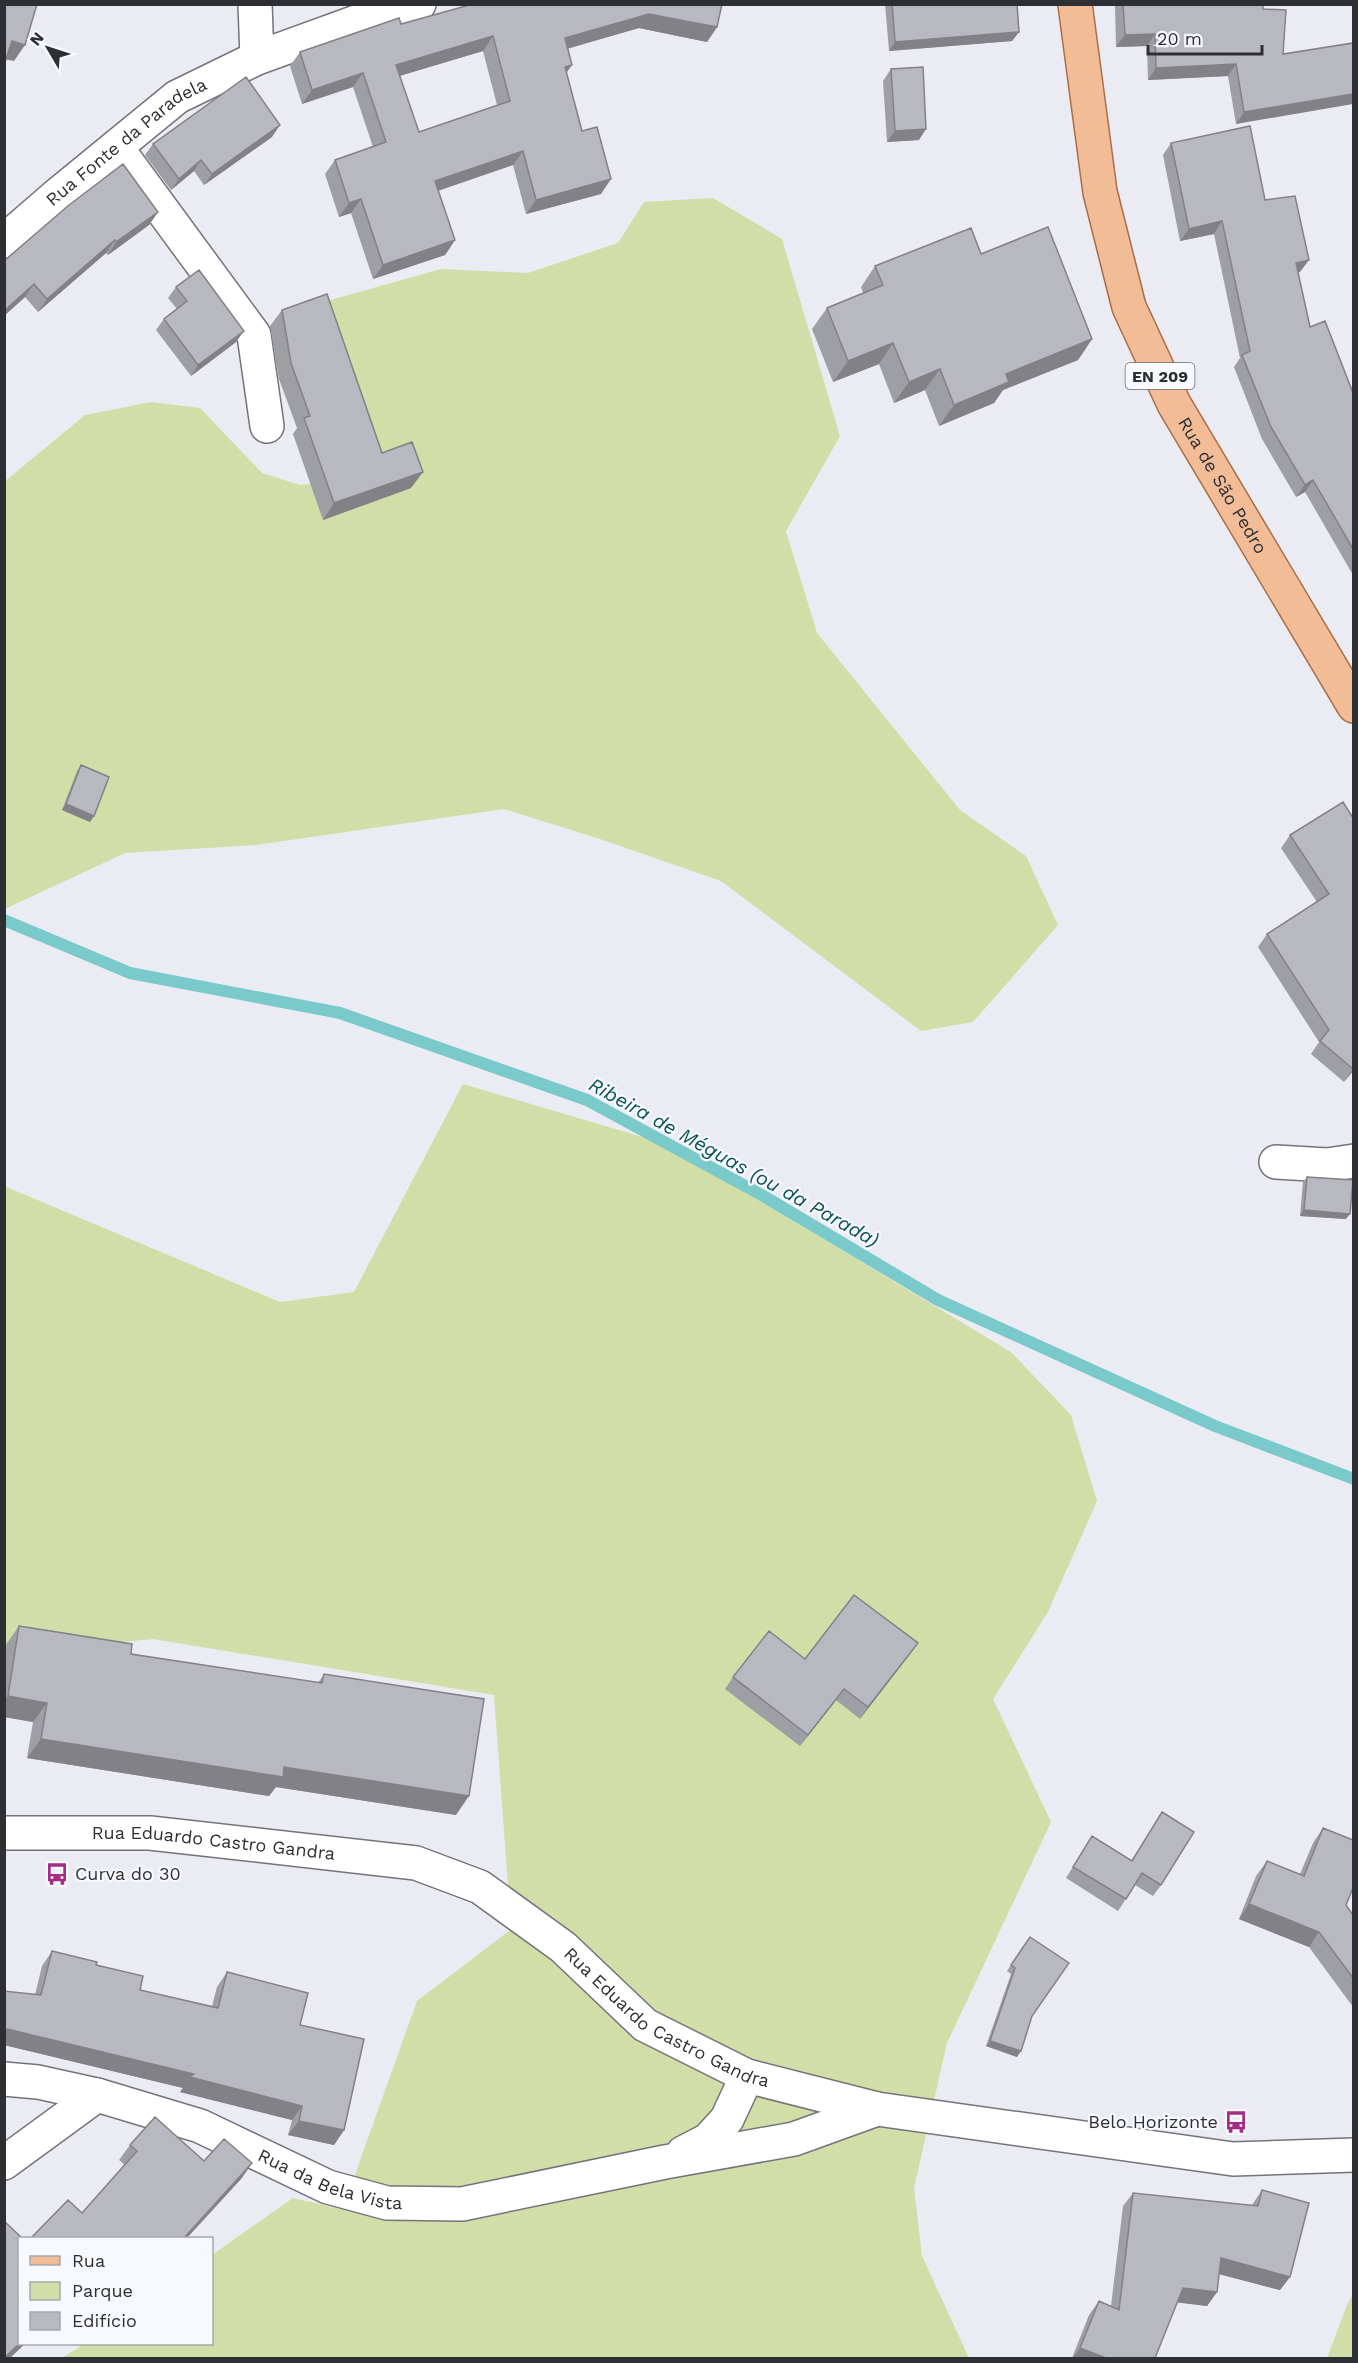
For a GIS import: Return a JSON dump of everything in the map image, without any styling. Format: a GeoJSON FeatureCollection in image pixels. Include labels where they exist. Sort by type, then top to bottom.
{"type":"FeatureCollection","features":[{"type":"Feature","properties":{"kind":"main road","name":"Rua de São Pedro"},"geometry":{"type":"LineString","coordinates":[[1076,4],[1100,192],[1129,307],[1174,404],[1353,706]]}},
{"type":"Feature","properties":{"kind":"street"},"geometry":{"type":"LineString","coordinates":[[255,4],[256,58]]}},
{"type":"Feature","properties":{"kind":"street","name":"Rua Fonte da Paradela"},"geometry":{"type":"LineString","coordinates":[[4,242],[177,97],[256,58],[359,21],[419,4]]}},
{"type":"Feature","properties":{"kind":"street"},"geometry":{"type":"LineString","coordinates":[[116,147],[254,335],[267,426]]}},
{"type":"Feature","properties":{"kind":"street"},"geometry":{"type":"LineString","coordinates":[[1276,1162],[1327,1165],[1353,1161]]}},
{"type":"Feature","properties":{"kind":"street","name":"Rua Eduardo Castro Gandra"},"geometry":{"type":"LineString","coordinates":[[4,1833],[150,1833],[416,1863],[480,1887],[563,1947],[645,2025],[747,2076],[877,2109],[1233,2159],[1353,2155]]}},
{"type":"Feature","properties":{"kind":"street","name":"Rua da Bela Vista"},"geometry":{"type":"LineString","coordinates":[[665,2162],[708,2140],[727,2119],[747,2076]]}},
{"type":"Feature","properties":{"kind":"street","name":"Rua da Bela Vista"},"geometry":{"type":"LineString","coordinates":[[4,2079],[38,2082],[97,2095],[200,2126],[328,2187],[387,2203],[462,2204],[665,2162],[794,2139],[877,2109]]}},
{"type":"Feature","properties":{"kind":"street"},"geometry":{"type":"LineString","coordinates":[[4,2163],[97,2095]]}},
{"type":"Feature","properties":{"kind":"green space"},"geometry":{"type":"Polygon","coordinates":[[[713,198],[782,239],[840,436],[786,531],[817,633],[960,810],[1026,856],[1058,925],[973,1022],[921,1031],[721,881],[504,809],[256,845],[125,853],[5,907],[4,482],[85,415],[151,402],[200,408],[262,473],[300,485],[360,478],[327,301],[441,269],[528,273],[618,243],[644,202],[713,198]]]}},
{"type":"Feature","properties":{"kind":"green space"},"geometry":{"type":"Polygon","coordinates":[[[463,1084],[666,1144],[1011,1352],[1071,1415],[1097,1501],[1048,1612],[993,1699],[1051,1822],[947,2043],[914,2188],[922,2256],[969,2358],[62,2358],[82,2345],[213,2345],[213,2254],[293,2198],[345,2210],[358,2166],[417,2001],[513,1928],[511,1926],[494,1695],[153,1639],[5,1653],[4,1186],[280,1302],[354,1292],[463,1084]]]}},
{"type":"Feature","properties":{"kind":"green space"},"geometry":{"type":"Polygon","coordinates":[[[1353,2294],[1353,2358],[1327,2358],[1347,2305],[1353,2294]]]}},
{"type":"Feature","properties":{"kind":"building"},"geometry":{"type":"Polygon","coordinates":[[[4,4],[37,4],[25,45],[12,41],[4,65],[4,4]]]}},
{"type":"Feature","properties":{"kind":"building"},"geometry":{"type":"Polygon","coordinates":[[[473,4],[722,4],[717,27],[649,14],[565,38],[572,65],[565,67],[582,131],[597,127],[611,179],[536,200],[523,151],[435,181],[455,240],[383,265],[361,199],[349,203],[335,160],[386,142],[363,73],[312,90],[300,52],[399,18],[401,24],[473,4]],[[493,36],[396,65],[419,132],[510,101],[493,36]]]}},
{"type":"Feature","properties":{"kind":"building"},"geometry":{"type":"Polygon","coordinates":[[[892,4],[1017,4],[1019,32],[895,42],[892,4]]]}},
{"type":"Feature","properties":{"kind":"building"},"geometry":{"type":"Polygon","coordinates":[[[1123,4],[1263,4],[1263,9],[1286,10],[1283,54],[1353,43],[1353,94],[1244,112],[1236,64],[1156,68],[1155,34],[1125,35],[1123,4]]]}},
{"type":"Feature","properties":{"kind":"building"},"geometry":{"type":"Polygon","coordinates":[[[923,67],[926,129],[895,131],[891,69],[923,67]]]}},
{"type":"Feature","properties":{"kind":"building"},"geometry":{"type":"Polygon","coordinates":[[[246,77],[280,125],[212,174],[201,160],[179,179],[153,144],[246,77]]]}},
{"type":"Feature","properties":{"kind":"building"},"geometry":{"type":"Polygon","coordinates":[[[1250,126],[1265,200],[1295,196],[1309,260],[1296,263],[1310,327],[1325,321],[1353,393],[1353,549],[1313,480],[1305,485],[1271,427],[1242,355],[1250,351],[1222,221],[1189,229],[1171,143],[1250,126]]]}},
{"type":"Feature","properties":{"kind":"building"},"geometry":{"type":"Polygon","coordinates":[[[123,164],[158,212],[116,242],[115,240],[47,299],[34,284],[4,311],[4,261],[69,205],[123,164]]]}},
{"type":"Feature","properties":{"kind":"building"},"geometry":{"type":"Polygon","coordinates":[[[1048,227],[1092,339],[1006,374],[1009,382],[954,405],[940,369],[909,382],[893,343],[848,361],[827,308],[883,285],[875,266],[971,228],[981,254],[1048,227]]]}},
{"type":"Feature","properties":{"kind":"building"},"geometry":{"type":"Polygon","coordinates":[[[199,270],[244,331],[198,365],[164,319],[187,301],[176,287],[199,270]]]}},
{"type":"Feature","properties":{"kind":"building"},"geometry":{"type":"Polygon","coordinates":[[[327,294],[382,453],[412,442],[423,472],[334,503],[304,418],[310,416],[291,363],[282,310],[327,294]]]}},
{"type":"Feature","properties":{"kind":"building"},"geometry":{"type":"Polygon","coordinates":[[[81,765],[109,777],[94,816],[66,804],[81,765]]]}},
{"type":"Feature","properties":{"kind":"building"},"geometry":{"type":"Polygon","coordinates":[[[1343,802],[1353,818],[1353,1069],[1320,1041],[1329,1030],[1267,934],[1329,894],[1290,835],[1343,802]]]}},
{"type":"Feature","properties":{"kind":"building"},"geometry":{"type":"Polygon","coordinates":[[[1307,1177],[1353,1180],[1350,1214],[1304,1210],[1307,1177]]]}},
{"type":"Feature","properties":{"kind":"building"},"geometry":{"type":"Polygon","coordinates":[[[854,1595],[918,1643],[868,1707],[844,1689],[808,1735],[733,1677],[769,1631],[805,1659],[854,1595]]]}},
{"type":"Feature","properties":{"kind":"building"},"geometry":{"type":"Polygon","coordinates":[[[19,1626],[132,1644],[131,1654],[322,1683],[324,1674],[484,1699],[469,1796],[284,1767],[283,1777],[41,1739],[47,1703],[8,1696],[19,1626]]]}},
{"type":"Feature","properties":{"kind":"building"},"geometry":{"type":"Polygon","coordinates":[[[1162,1812],[1194,1832],[1161,1885],[1142,1873],[1126,1899],[1073,1867],[1092,1836],[1132,1861],[1162,1812]]]}},
{"type":"Feature","properties":{"kind":"building"},"geometry":{"type":"Polygon","coordinates":[[[1323,1828],[1353,1840],[1353,1888],[1346,1905],[1353,1915],[1353,1978],[1319,1932],[1249,1904],[1267,1861],[1304,1876],[1323,1828]]]}},
{"type":"Feature","properties":{"kind":"building"},"geometry":{"type":"Polygon","coordinates":[[[1030,1937],[1069,1963],[1032,2016],[1021,2051],[990,2041],[1015,1968],[1011,1965],[1030,1937]]]}},
{"type":"Feature","properties":{"kind":"building"},"geometry":{"type":"Polygon","coordinates":[[[52,1951],[97,1962],[96,1965],[143,1976],[140,1990],[218,2008],[227,1972],[308,1993],[300,2025],[364,2039],[344,2130],[299,2121],[302,2106],[190,2077],[194,2074],[7,2029],[6,2036],[4,2036],[4,1991],[41,1995],[52,1951]]]}},
{"type":"Feature","properties":{"kind":"building"},"geometry":{"type":"Polygon","coordinates":[[[155,2117],[204,2161],[224,2139],[252,2163],[185,2237],[32,2237],[68,2200],[82,2213],[137,2151],[130,2145],[155,2117]]]}},
{"type":"Feature","properties":{"kind":"building"},"geometry":{"type":"Polygon","coordinates":[[[1262,2190],[1309,2203],[1290,2277],[1221,2258],[1217,2292],[1183,2288],[1155,2358],[1106,2358],[1080,2348],[1099,2301],[1119,2310],[1133,2193],[1258,2206],[1262,2190]]]}},
{"type":"Feature","properties":{"kind":"building"},"geometry":{"type":"Polygon","coordinates":[[[4,2221],[21,2237],[18,2237],[18,2345],[4,2358],[4,2221]]]}},
{"type":"Feature","properties":{"kind":"waterway","name":"Ribeira de Méguas (ou da Parada)"},"geometry":{"type":"LineString","coordinates":[[4,920],[130,973],[340,1013],[587,1100],[760,1194],[938,1300],[1215,1426],[1354,1479]]}},
{"type":"Feature","properties":{"kind":"place","name":"Curva do 30"},"geometry":{"type":"Point","coordinates":[57,1874]}},
{"type":"Feature","properties":{"kind":"place","name":"Belo Horizonte"},"geometry":{"type":"Point","coordinates":[1236,2122]}}]}
